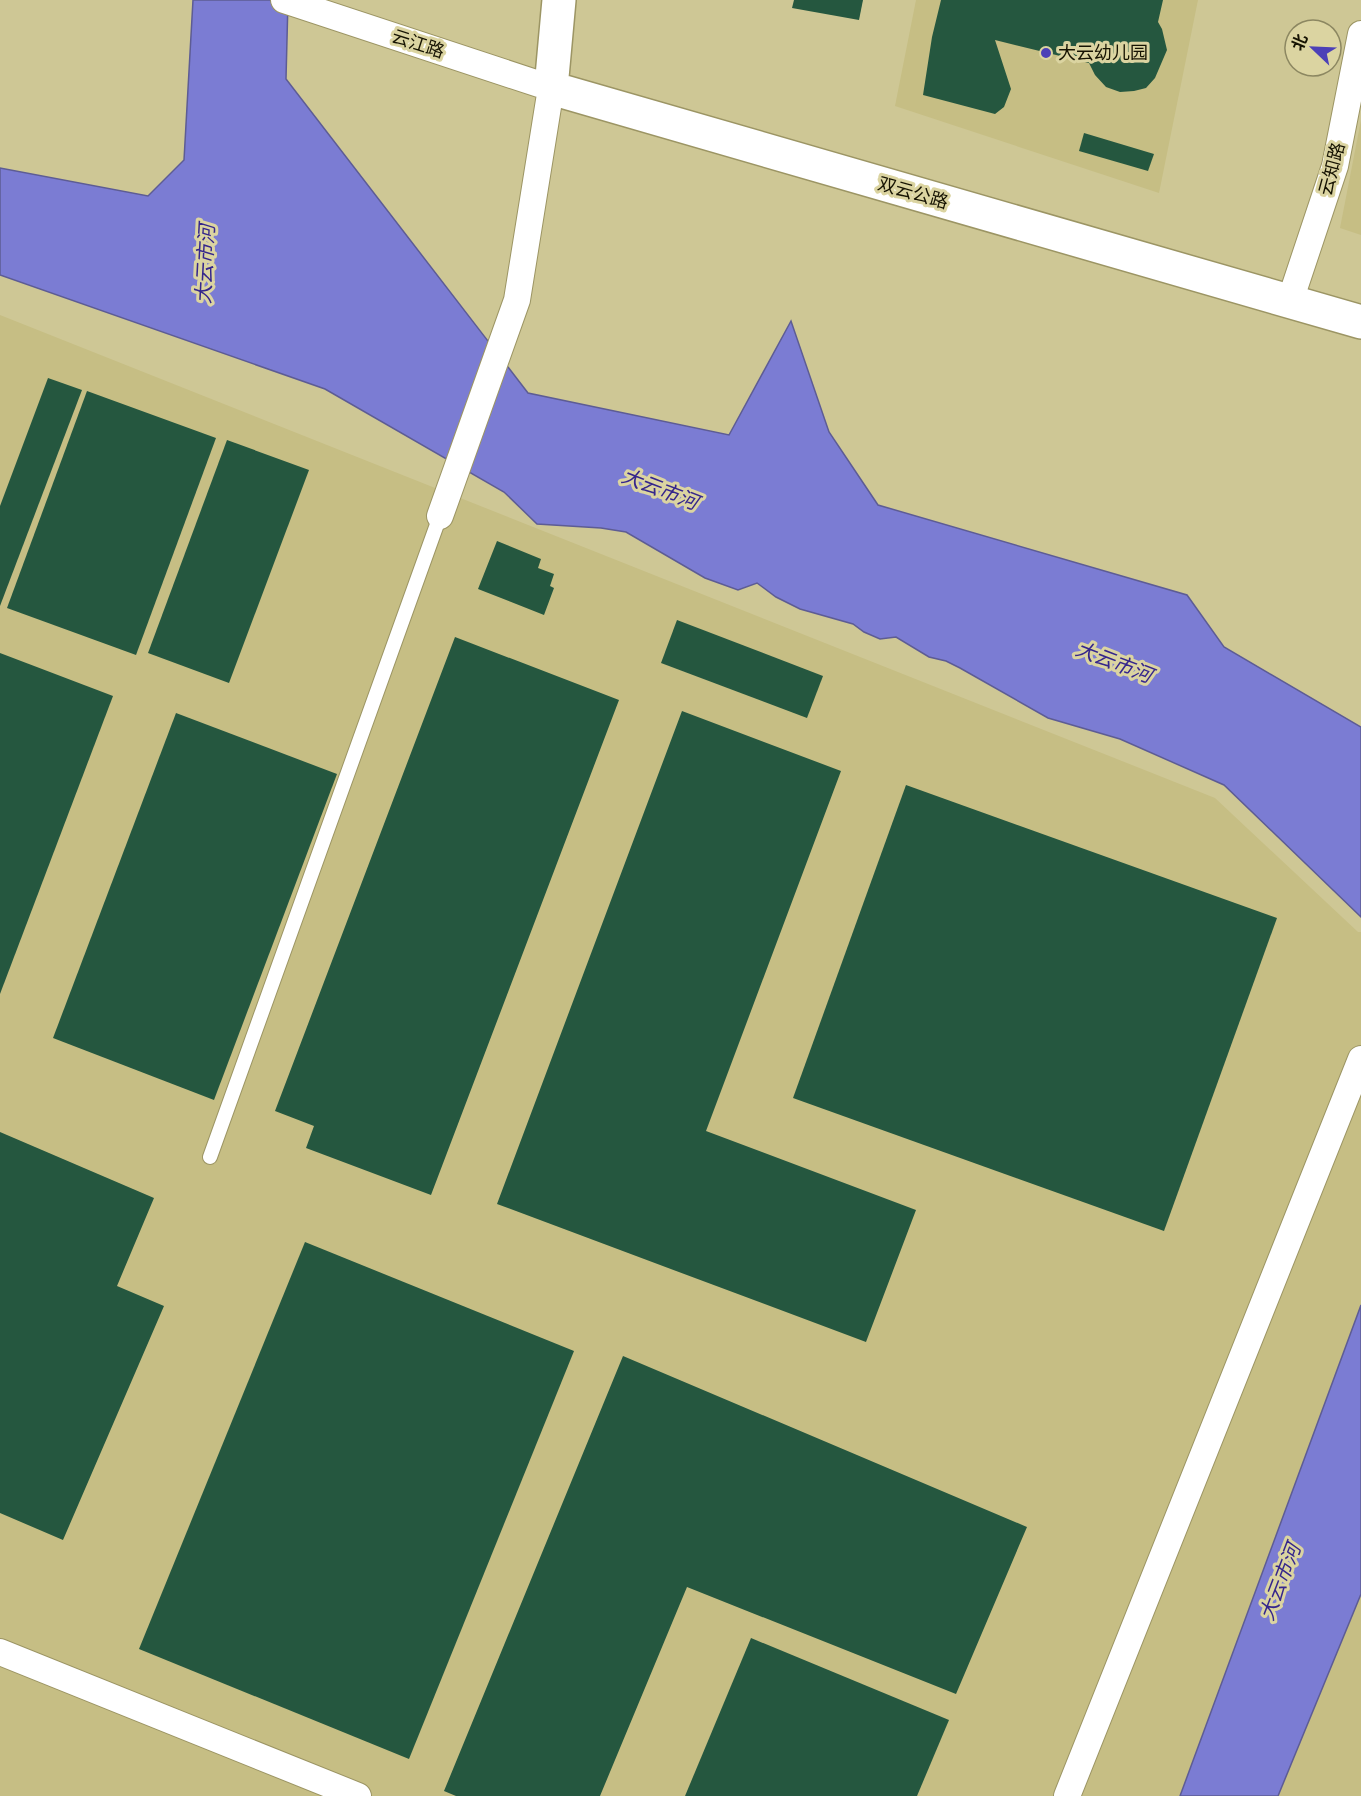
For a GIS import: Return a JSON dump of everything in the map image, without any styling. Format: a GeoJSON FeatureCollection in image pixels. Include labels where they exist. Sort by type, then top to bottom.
{"type":"FeatureCollection","features":[{"type":"Feature","properties":{"kind":"street","name":"云江路"},"geometry":{"type":"LineString","coordinates":[[284,0],[550,88]]}},
{"type":"Feature","properties":{"kind":"street"},"geometry":{"type":"LineString","coordinates":[[440,516],[517,300],[550,88],[559,0]]}},
{"type":"Feature","properties":{"kind":"street","name":"云知路"},"geometry":{"type":"LineString","coordinates":[[1290,301],[1335,166],[1361,34]]}},
{"type":"Feature","properties":{"kind":"street","name":"双云公路"},"geometry":{"type":"LineString","coordinates":[[550,88],[1361,322]]}},
{"type":"Feature","properties":{"kind":"street"},"geometry":{"type":"LineString","coordinates":[[1067,1796],[1361,1059]]}},
{"type":"Feature","properties":{"kind":"street"},"geometry":{"type":"LineString","coordinates":[[0,1652],[358,1796]]}},
{"type":"Feature","properties":{"kind":"lane"},"geometry":{"type":"LineString","coordinates":[[210,1157],[440,516]]}},
{"type":"Feature","properties":{"kind":"shaded area","name":"大云幼儿园"},"geometry":{"type":"Polygon","coordinates":[[[916,0],[1198,0],[1159,193],[895,106],[916,0]]]}},
{"type":"Feature","properties":{"kind":"shaded area"},"geometry":{"type":"Polygon","coordinates":[[[1361,120],[1361,235],[1340,228],[1361,120]]]}},
{"type":"Feature","properties":{"kind":"shaded area"},"geometry":{"type":"Polygon","coordinates":[[[0,315],[1215,798],[1358,932],[1361,932],[1361,1796],[0,1796],[0,315]]]}},
{"type":"Feature","properties":{"kind":"water","name":"大云市河"},"geometry":{"type":"Polygon","coordinates":[[[193,0],[288,0],[286,79],[528,393],[729,435],[791,321],[829,432],[878,505],[1187,595],[1224,647],[1361,727],[1361,917],[1224,785],[1120,739],[1048,718],[960,668],[946,661],[929,657],[896,637],[880,639],[853,624],[800,609],[776,597],[757,583],[738,590],[705,578],[626,532],[537,524],[504,492],[325,389],[0,275],[0,168],[148,196],[184,160],[193,0]]]}},
{"type":"Feature","properties":{"kind":"water","name":"大云市河"},"geometry":{"type":"Polygon","coordinates":[[[1361,1305],[1361,1594],[1278,1796],[1180,1796],[1361,1305]]]}},
{"type":"Feature","properties":{"kind":"building"},"geometry":{"type":"Polygon","coordinates":[[[794,0],[863,0],[859,20],[792,8],[794,0]]]}},
{"type":"Feature","properties":{"kind":"building"},"geometry":{"type":"Polygon","coordinates":[[[941,0],[1163,0],[1158,22],[1167,50],[1155,78],[1146,88],[1120,92],[1106,87],[1095,75],[1089,63],[995,40],[1011,89],[1004,107],[995,114],[923,95],[932,37],[941,0]]]}},
{"type":"Feature","properties":{"kind":"building"},"geometry":{"type":"Polygon","coordinates":[[[1084,133],[1154,154],[1148,171],[1079,151],[1084,133]]]}},
{"type":"Feature","properties":{"kind":"building"},"geometry":{"type":"Polygon","coordinates":[[[48,378],[82,390],[0,606],[0,506],[48,378]]]}},
{"type":"Feature","properties":{"kind":"building"},"geometry":{"type":"Polygon","coordinates":[[[87,391],[216,438],[136,655],[7,608],[87,391]]]}},
{"type":"Feature","properties":{"kind":"building"},"geometry":{"type":"Polygon","coordinates":[[[227,440],[309,470],[229,683],[148,653],[227,440]]]}},
{"type":"Feature","properties":{"kind":"building"},"geometry":{"type":"Polygon","coordinates":[[[497,541],[541,559],[538,568],[554,574],[550,586],[554,588],[544,615],[478,589],[497,541]]]}},
{"type":"Feature","properties":{"kind":"building"},"geometry":{"type":"Polygon","coordinates":[[[677,620],[823,676],[807,718],[661,663],[677,620]]]}},
{"type":"Feature","properties":{"kind":"building"},"geometry":{"type":"Polygon","coordinates":[[[455,637],[619,700],[431,1195],[306,1148],[314,1126],[275,1111],[455,637]]]}},
{"type":"Feature","properties":{"kind":"building"},"geometry":{"type":"Polygon","coordinates":[[[0,653],[113,696],[0,994],[0,653]]]}},
{"type":"Feature","properties":{"kind":"building"},"geometry":{"type":"Polygon","coordinates":[[[682,711],[841,771],[706,1131],[916,1210],[866,1342],[497,1204],[682,711]]]}},
{"type":"Feature","properties":{"kind":"building"},"geometry":{"type":"Polygon","coordinates":[[[176,713],[337,774],[214,1100],[53,1038],[176,713]]]}},
{"type":"Feature","properties":{"kind":"building"},"geometry":{"type":"Polygon","coordinates":[[[906,785],[1277,918],[1164,1231],[793,1098],[906,785]]]}},
{"type":"Feature","properties":{"kind":"building"},"geometry":{"type":"Polygon","coordinates":[[[0,1132],[154,1198],[117,1286],[164,1306],[63,1540],[0,1513],[0,1132]]]}},
{"type":"Feature","properties":{"kind":"building"},"geometry":{"type":"Polygon","coordinates":[[[305,1242],[574,1351],[409,1759],[139,1649],[305,1242]]]}},
{"type":"Feature","properties":{"kind":"building"},"geometry":{"type":"Polygon","coordinates":[[[623,1356],[1027,1527],[956,1694],[687,1587],[600,1796],[456,1796],[444,1791],[623,1356]]]}},
{"type":"Feature","properties":{"kind":"building"},"geometry":{"type":"Polygon","coordinates":[[[751,1638],[949,1720],[917,1796],[685,1796],[751,1638]]]}},
{"type":"Feature","properties":{"kind":"place","name":"大云幼儿园"},"geometry":{"type":"Point","coordinates":[1046,53]}}]}
